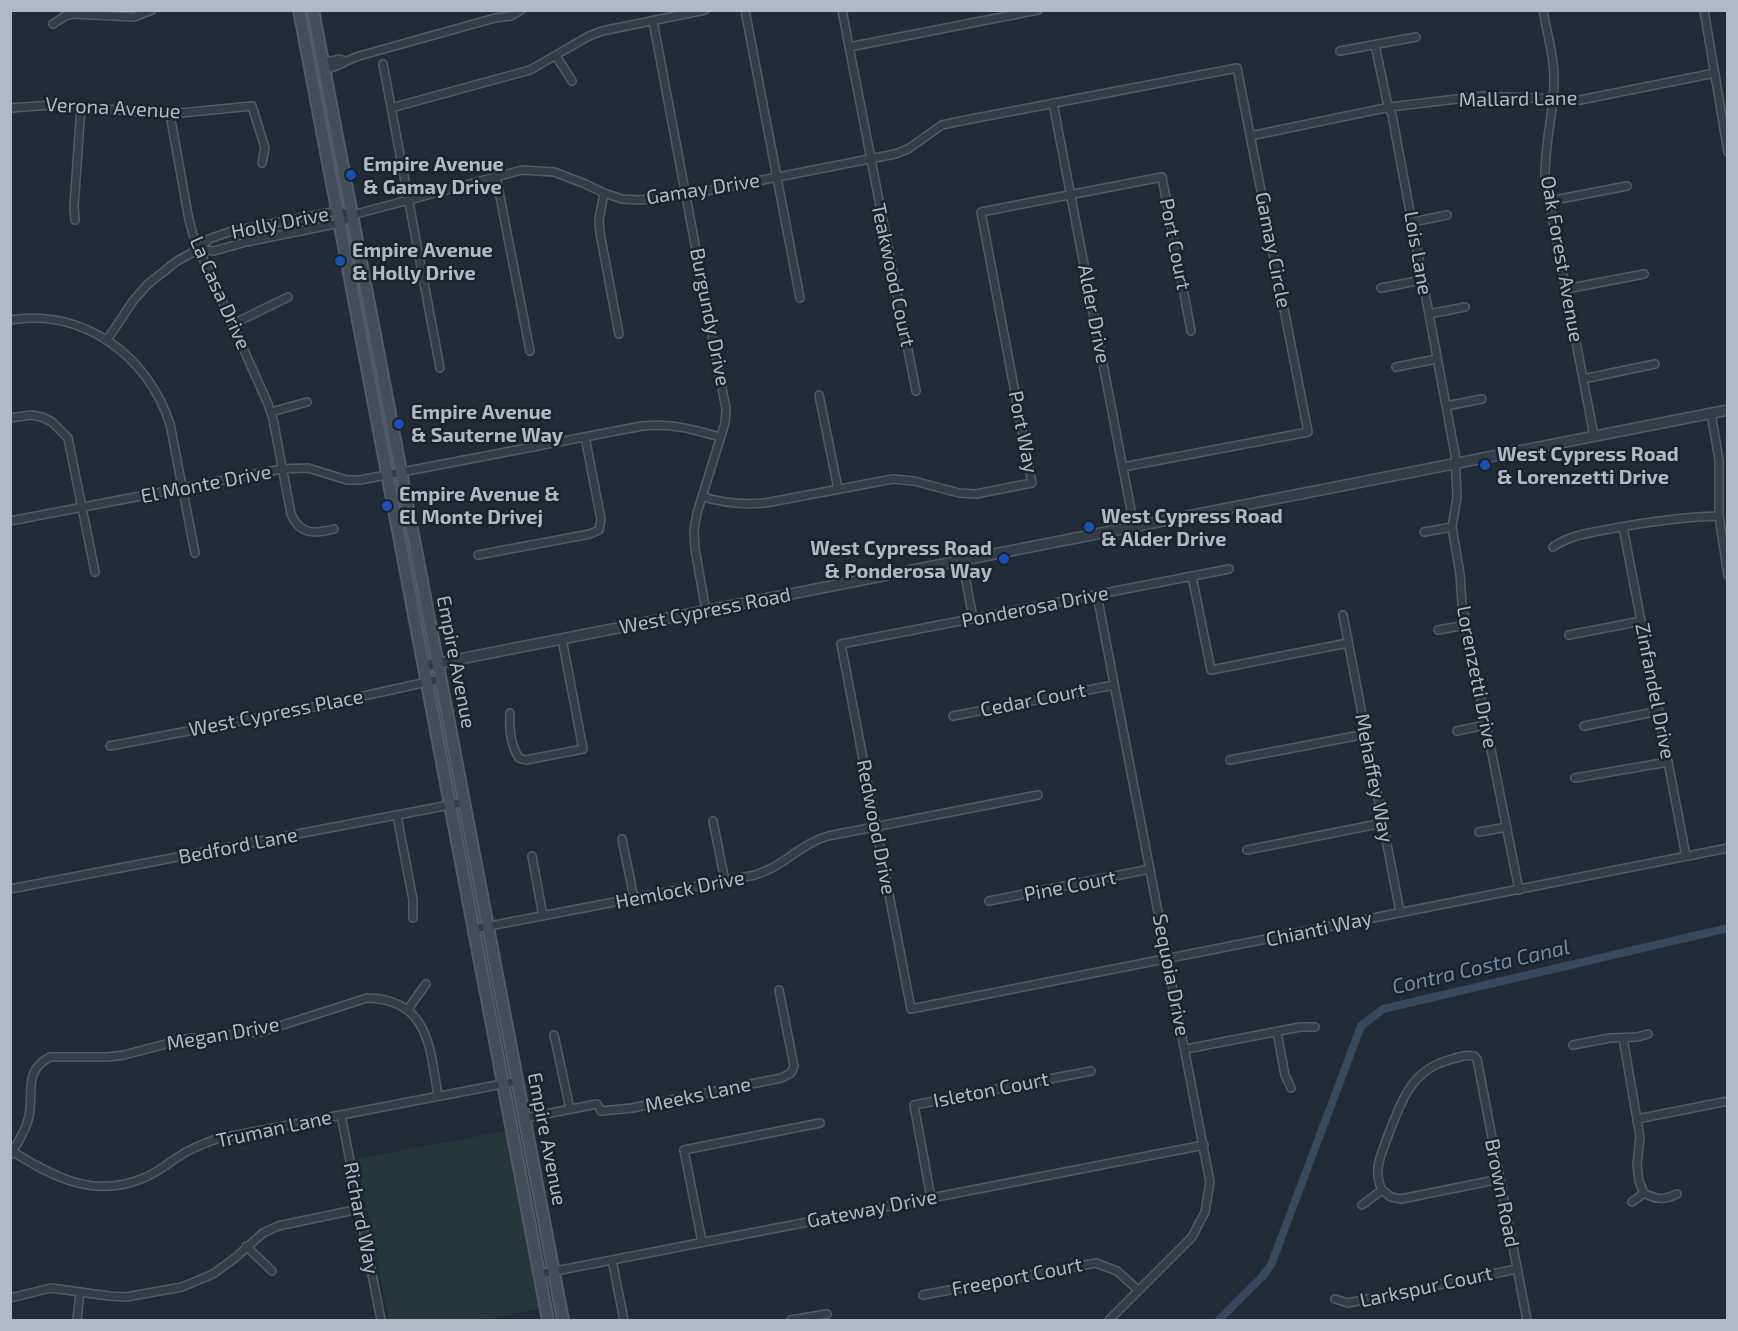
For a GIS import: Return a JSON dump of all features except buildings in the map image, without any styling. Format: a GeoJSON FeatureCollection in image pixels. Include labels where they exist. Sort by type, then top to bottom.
{"type":"FeatureCollection","features":[{"type":"Feature","properties":{"kind":"main road","name":"Empire Avenue"},"geometry":{"type":"LineString","coordinates":[[313,10],[563,1320]]}},
{"type":"Feature","properties":{"kind":"main road","name":"Empire Avenue"},"geometry":{"type":"LineString","coordinates":[[300,16],[548,1320]]}},
{"type":"Feature","properties":{"kind":"main road"},"geometry":{"type":"LineString","coordinates":[[300,16],[309,37],[315,66],[323,66]]}},
{"type":"Feature","properties":{"kind":"street"},"geometry":{"type":"LineString","coordinates":[[53,24],[73,14],[134,17],[152,10]]}},
{"type":"Feature","properties":{"kind":"street"},"geometry":{"type":"LineString","coordinates":[[323,66],[339,66],[346,61],[495,18],[510,16],[521,10]]}},
{"type":"Feature","properties":{"kind":"street"},"geometry":{"type":"LineString","coordinates":[[391,108],[530,70],[602,31],[705,10]]}},
{"type":"Feature","properties":{"kind":"street"},"geometry":{"type":"LineString","coordinates":[[745,10],[800,298]]}},
{"type":"Feature","properties":{"kind":"street","name":"Teakwood Court"},"geometry":{"type":"LineString","coordinates":[[842,10],[869,159],[916,391]]}},
{"type":"Feature","properties":{"kind":"street"},"geometry":{"type":"LineString","coordinates":[[849,47],[1038,10]]}},
{"type":"Feature","properties":{"kind":"street","name":"Oak Forest Avenue"},"geometry":{"type":"LineString","coordinates":[[1543,10],[1554,70],[1545,180],[1593,436]]}},
{"type":"Feature","properties":{"kind":"street"},"geometry":{"type":"LineString","coordinates":[[1704,10],[1728,152]]}},
{"type":"Feature","properties":{"kind":"street","name":"Burgundy Drive"},"geometry":{"type":"LineString","coordinates":[[653,21],[725,396],[725,423],[697,513],[694,538],[706,611]]}},
{"type":"Feature","properties":{"kind":"street"},"geometry":{"type":"LineString","coordinates":[[1340,51],[1416,37]]}},
{"type":"Feature","properties":{"kind":"street","name":"Lois Lane"},"geometry":{"type":"LineString","coordinates":[[1376,45],[1413,222],[1456,463]]}},
{"type":"Feature","properties":{"kind":"street"},"geometry":{"type":"LineString","coordinates":[[556,56],[572,81]]}},
{"type":"Feature","properties":{"kind":"street"},"geometry":{"type":"LineString","coordinates":[[383,64],[440,368]]}},
{"type":"Feature","properties":{"kind":"street","name":"Gamay Circle"},"geometry":{"type":"LineString","coordinates":[[1053,103],[1237,68],[1308,432],[1123,467]]}},
{"type":"Feature","properties":{"kind":"street","name":"Mallard Lane"},"geometry":{"type":"LineString","coordinates":[[1250,136],[1390,108],[1482,96],[1580,100],[1715,73]]}},
{"type":"Feature","properties":{"kind":"street","name":"Gamay Drive"},"geometry":{"type":"LineString","coordinates":[[352,215],[522,170],[554,172],[584,183],[604,194],[622,199],[639,200],[686,195],[869,159],[908,148],[942,125],[1053,103]]}},
{"type":"Feature","properties":{"kind":"street","name":"Alder Drive"},"geometry":{"type":"LineString","coordinates":[[1053,103],[1134,526]]}},
{"type":"Feature","properties":{"kind":"street","name":"Verona Avenue"},"geometry":{"type":"LineString","coordinates":[[10,108],[52,105],[170,114],[252,106],[265,148],[262,163]]}},
{"type":"Feature","properties":{"kind":"street"},"geometry":{"type":"LineString","coordinates":[[75,220],[81,107]]}},
{"type":"Feature","properties":{"kind":"street","name":"La Casa Drive"},"geometry":{"type":"LineString","coordinates":[[170,114],[189,220],[199,249],[271,412],[295,522],[307,532],[317,534],[333,529]]}},
{"type":"Feature","properties":{"kind":"street"},"geometry":{"type":"LineString","coordinates":[[496,176],[530,351]]}},
{"type":"Feature","properties":{"kind":"street","name":"Port Court"},"geometry":{"type":"LineString","coordinates":[[1071,195],[1162,177],[1191,331]]}},
{"type":"Feature","properties":{"kind":"street"},"geometry":{"type":"LineString","coordinates":[[1549,201],[1627,186]]}},
{"type":"Feature","properties":{"kind":"street"},"geometry":{"type":"LineString","coordinates":[[604,194],[599,220],[600,232],[619,334]]}},
{"type":"Feature","properties":{"kind":"street","name":"Port Way"},"geometry":{"type":"LineString","coordinates":[[702,496],[748,505],[892,479],[914,481],[950,491],[976,495],[1032,483],[981,212],[1071,195]]}},
{"type":"Feature","properties":{"kind":"street","name":"Holly Drive"},"geometry":{"type":"LineString","coordinates":[[107,340],[133,301],[148,284],[177,261],[199,249],[209,239],[230,232],[337,211],[352,215]]}},
{"type":"Feature","properties":{"kind":"street","name":"Holly Drive"},"geometry":{"type":"LineString","coordinates":[[199,249],[214,250],[339,224],[352,215]]}},
{"type":"Feature","properties":{"kind":"street"},"geometry":{"type":"LineString","coordinates":[[1413,222],[1447,215]]}},
{"type":"Feature","properties":{"kind":"street"},"geometry":{"type":"LineString","coordinates":[[1566,289],[1644,274]]}},
{"type":"Feature","properties":{"kind":"street"},"geometry":{"type":"LineString","coordinates":[[1381,288],[1422,280]]}},
{"type":"Feature","properties":{"kind":"street"},"geometry":{"type":"LineString","coordinates":[[233,324],[288,297]]}},
{"type":"Feature","properties":{"kind":"street"},"geometry":{"type":"LineString","coordinates":[[1429,314],[1465,307]]}},
{"type":"Feature","properties":{"kind":"street"},"geometry":{"type":"LineString","coordinates":[[10,320],[31,319],[82,328],[107,340],[132,360],[157,392],[170,424],[195,553]]}},
{"type":"Feature","properties":{"kind":"street"},"geometry":{"type":"LineString","coordinates":[[1396,367],[1437,359]]}},
{"type":"Feature","properties":{"kind":"street"},"geometry":{"type":"LineString","coordinates":[[1583,379],[1656,364]]}},
{"type":"Feature","properties":{"kind":"street"},"geometry":{"type":"LineString","coordinates":[[819,395],[838,489]]}},
{"type":"Feature","properties":{"kind":"street"},"geometry":{"type":"LineString","coordinates":[[1446,406],[1482,399]]}},
{"type":"Feature","properties":{"kind":"street"},"geometry":{"type":"LineString","coordinates":[[271,412],[307,402]]}},
{"type":"Feature","properties":{"kind":"street","name":"West Cypress Road"},"geometry":{"type":"LineString","coordinates":[[424,666],[1728,410]]}},
{"type":"Feature","properties":{"kind":"street"},"geometry":{"type":"LineString","coordinates":[[1711,413],[1719,460],[1719,516],[1728,575]]}},
{"type":"Feature","properties":{"kind":"street"},"geometry":{"type":"LineString","coordinates":[[10,418],[31,415],[42,417],[52,422],[68,438],[95,572]]}},
{"type":"Feature","properties":{"kind":"street","name":"El Monte Drive"},"geometry":{"type":"LineString","coordinates":[[10,521],[282,469],[308,468],[347,480],[360,480],[659,424],[681,425],[720,437]]}},
{"type":"Feature","properties":{"kind":"street"},"geometry":{"type":"LineString","coordinates":[[478,555],[590,534],[599,530],[602,519],[585,437]]}},
{"type":"Feature","properties":{"kind":"street","name":"Lorenzetti Drive"},"geometry":{"type":"LineString","coordinates":[[1456,463],[1457,497],[1452,527],[1466,625],[1519,890]]}},
{"type":"Feature","properties":{"kind":"street"},"geometry":{"type":"LineString","coordinates":[[1553,547],[1567,538],[1623,527],[1674,518],[1719,516]]}},
{"type":"Feature","properties":{"kind":"street"},"geometry":{"type":"LineString","coordinates":[[1424,532],[1452,527]]}},
{"type":"Feature","properties":{"kind":"street","name":"Zinfandel Drive"},"geometry":{"type":"LineString","coordinates":[[1623,527],[1686,856]]}},
{"type":"Feature","properties":{"kind":"street"},"geometry":{"type":"LineString","coordinates":[[962,560],[973,618]]}},
{"type":"Feature","properties":{"kind":"street","name":"Ponderosa Drive"},"geometry":{"type":"LineString","coordinates":[[841,644],[1229,569]]}},
{"type":"Feature","properties":{"kind":"street"},"geometry":{"type":"LineString","coordinates":[[1192,576],[1211,670],[1348,643]]}},
{"type":"Feature","properties":{"kind":"street","name":"Sequoia Drive"},"geometry":{"type":"LineString","coordinates":[[1097,595],[1186,1049],[1209,1172],[1210,1192],[1202,1221],[1192,1237],[1109,1320]]}},
{"type":"Feature","properties":{"kind":"street","name":"Mehaffey Way"},"geometry":{"type":"LineString","coordinates":[[1343,615],[1400,912]]}},
{"type":"Feature","properties":{"kind":"street"},"geometry":{"type":"LineString","coordinates":[[1569,635],[1641,621]]}},
{"type":"Feature","properties":{"kind":"street"},"geometry":{"type":"LineString","coordinates":[[1438,630],[1466,625]]}},
{"type":"Feature","properties":{"kind":"street"},"geometry":{"type":"LineString","coordinates":[[510,713],[509,727],[513,748],[519,758],[526,760],[583,749],[562,639]]}},
{"type":"Feature","properties":{"kind":"street","name":"Redwood Drive"},"geometry":{"type":"LineString","coordinates":[[841,644],[911,1009]]}},
{"type":"Feature","properties":{"kind":"street","name":"West Cypress Place"},"geometry":{"type":"LineString","coordinates":[[110,746],[313,707],[441,679]]}},
{"type":"Feature","properties":{"kind":"street","name":"Cedar Court"},"geometry":{"type":"LineString","coordinates":[[953,716],[1114,685]]}},
{"type":"Feature","properties":{"kind":"street"},"geometry":{"type":"LineString","coordinates":[[1584,726],[1659,711]]}},
{"type":"Feature","properties":{"kind":"street"},"geometry":{"type":"LineString","coordinates":[[1457,730],[1485,725]]}},
{"type":"Feature","properties":{"kind":"street"},"geometry":{"type":"LineString","coordinates":[[1230,760],[1366,734]]}},
{"type":"Feature","properties":{"kind":"street"},"geometry":{"type":"LineString","coordinates":[[1575,778],[1668,762]]}},
{"type":"Feature","properties":{"kind":"street","name":"Hemlock Drive"},"geometry":{"type":"LineString","coordinates":[[474,929],[755,875],[775,868],[815,840],[1038,795]]}},
{"type":"Feature","properties":{"kind":"street","name":"Bedford Lane"},"geometry":{"type":"LineString","coordinates":[[10,889],[465,802]]}},
{"type":"Feature","properties":{"kind":"street"},"geometry":{"type":"LineString","coordinates":[[397,816],[413,900],[413,918]]}},
{"type":"Feature","properties":{"kind":"street"},"geometry":{"type":"LineString","coordinates":[[713,821],[725,881]]}},
{"type":"Feature","properties":{"kind":"street"},"geometry":{"type":"LineString","coordinates":[[1247,850],[1383,823]]}},
{"type":"Feature","properties":{"kind":"street"},"geometry":{"type":"LineString","coordinates":[[1479,832],[1507,827]]}},
{"type":"Feature","properties":{"kind":"street"},"geometry":{"type":"LineString","coordinates":[[622,839],[634,898]]}},
{"type":"Feature","properties":{"kind":"street","name":"Chianti Way"},"geometry":{"type":"LineString","coordinates":[[911,1009],[1728,848]]}},
{"type":"Feature","properties":{"kind":"street"},"geometry":{"type":"LineString","coordinates":[[532,856],[543,916]]}},
{"type":"Feature","properties":{"kind":"street","name":"Pine Court"},"geometry":{"type":"LineString","coordinates":[[989,901],[1150,870]]}},
{"type":"Feature","properties":{"kind":"street"},"geometry":{"type":"LineString","coordinates":[[426,984],[408,1009],[422,1026],[438,1096]]}},
{"type":"Feature","properties":{"kind":"street","name":"Meeks Lane"},"geometry":{"type":"LineString","coordinates":[[525,1118],[597,1104],[601,1111],[632,1108],[781,1078],[791,1073],[794,1066],[779,990]]}},
{"type":"Feature","properties":{"kind":"street","name":"Megan Drive"},"geometry":{"type":"LineString","coordinates":[[11,1152],[29,1116],[32,1077],[35,1068],[50,1057],[108,1057],[185,1039],[261,1032],[367,998],[380,998],[408,1009]]}},
{"type":"Feature","properties":{"kind":"street"},"geometry":{"type":"LineString","coordinates":[[1186,1049],[1315,1027]]}},
{"type":"Feature","properties":{"kind":"street"},"geometry":{"type":"LineString","coordinates":[[1276,1032],[1285,1075],[1291,1088]]}},
{"type":"Feature","properties":{"kind":"street"},"geometry":{"type":"LineString","coordinates":[[1573,1045],[1648,1034]]}},
{"type":"Feature","properties":{"kind":"street"},"geometry":{"type":"LineString","coordinates":[[554,1035],[570,1109]]}},
{"type":"Feature","properties":{"kind":"street"},"geometry":{"type":"LineString","coordinates":[[1623,1038],[1641,1146],[1637,1165],[1639,1181],[1644,1193],[1656,1199],[1677,1194]]}},
{"type":"Feature","properties":{"kind":"street","name":"Brown Road"},"geometry":{"type":"LineString","coordinates":[[1382,1190],[1377,1171],[1379,1159],[1407,1091],[1414,1081],[1441,1062],[1461,1056],[1474,1056],[1478,1065],[1527,1320]]}},
{"type":"Feature","properties":{"kind":"street","name":"Isleton Court"},"geometry":{"type":"LineString","coordinates":[[931,1198],[914,1105],[1091,1071]]}},
{"type":"Feature","properties":{"kind":"street","name":"Truman Lane"},"geometry":{"type":"LineString","coordinates":[[11,1152],[67,1181],[89,1186],[108,1186],[144,1178],[185,1153],[216,1139],[518,1081]]}},
{"type":"Feature","properties":{"kind":"street"},"geometry":{"type":"LineString","coordinates":[[1637,1119],[1728,1101]]}},
{"type":"Feature","properties":{"kind":"street","name":"Richard Way"},"geometry":{"type":"LineString","coordinates":[[341,1115],[381,1320]]}},
{"type":"Feature","properties":{"kind":"street"},"geometry":{"type":"LineString","coordinates":[[702,1242],[684,1150],[820,1123]]}},
{"type":"Feature","properties":{"kind":"street","name":"Gateway Drive"},"geometry":{"type":"LineString","coordinates":[[540,1274],[1204,1145]]}},
{"type":"Feature","properties":{"kind":"street"},"geometry":{"type":"LineString","coordinates":[[1362,1205],[1382,1190],[1391,1197],[1401,1199],[1500,1179]]}},
{"type":"Feature","properties":{"kind":"street"},"geometry":{"type":"LineString","coordinates":[[1632,1202],[1644,1193]]}},
{"type":"Feature","properties":{"kind":"street"},"geometry":{"type":"LineString","coordinates":[[10,1298],[51,1287],[126,1297],[182,1287],[213,1274],[263,1233],[278,1226],[359,1209]]}},
{"type":"Feature","properties":{"kind":"street"},"geometry":{"type":"LineString","coordinates":[[246,1246],[272,1271]]}},
{"type":"Feature","properties":{"kind":"street"},"geometry":{"type":"LineString","coordinates":[[612,1260],[624,1320]]}},
{"type":"Feature","properties":{"kind":"street","name":"Freeport Court"},"geometry":{"type":"LineString","coordinates":[[923,1295],[1096,1263],[1117,1270],[1138,1290]]}},
{"type":"Feature","properties":{"kind":"street","name":"Larkspur Court"},"geometry":{"type":"LineString","coordinates":[[1335,1299],[1348,1303],[1517,1269]]}},
{"type":"Feature","properties":{"kind":"street"},"geometry":{"type":"LineString","coordinates":[[77,1320],[80,1292]]}},
{"type":"Feature","properties":{"kind":"street"},"geometry":{"type":"LineString","coordinates":[[791,1320],[827,1314]]}},
{"type":"Feature","properties":{"kind":"green space"},"geometry":{"type":"Polygon","coordinates":[[[505,1131],[539,1309],[480,1320],[389,1320],[357,1159],[505,1131]]]}},
{"type":"Feature","properties":{"kind":"waterway","name":"Contra Costa Canal"},"geometry":{"type":"LineString","coordinates":[[1219,1320],[1271,1265],[1361,1026],[1383,1009],[1728,928]]}},
{"type":"Feature","properties":{"kind":"place","name":"Empire Avenue & Gamay Drive"},"geometry":{"type":"Point","coordinates":[351,175]}},
{"type":"Feature","properties":{"kind":"place","name":"Empire Avenue & Holly Drive"},"geometry":{"type":"Point","coordinates":[340,261]}},
{"type":"Feature","properties":{"kind":"place","name":"Empire Avenue & Sauterne Way"},"geometry":{"type":"Point","coordinates":[399,424]}},
{"type":"Feature","properties":{"kind":"place","name":"West Cypress Road & Lorenzetti Drive"},"geometry":{"type":"Point","coordinates":[1485,465]}},
{"type":"Feature","properties":{"kind":"place","name":"Empire Avenue & El Monte Drivej"},"geometry":{"type":"Point","coordinates":[387,506]}},
{"type":"Feature","properties":{"kind":"place","name":"West Cypress Road & Alder Drive"},"geometry":{"type":"Point","coordinates":[1089,527]}},
{"type":"Feature","properties":{"kind":"place","name":"West Cypress Road & Ponderosa Way"},"geometry":{"type":"Point","coordinates":[1004,559]}}]}
